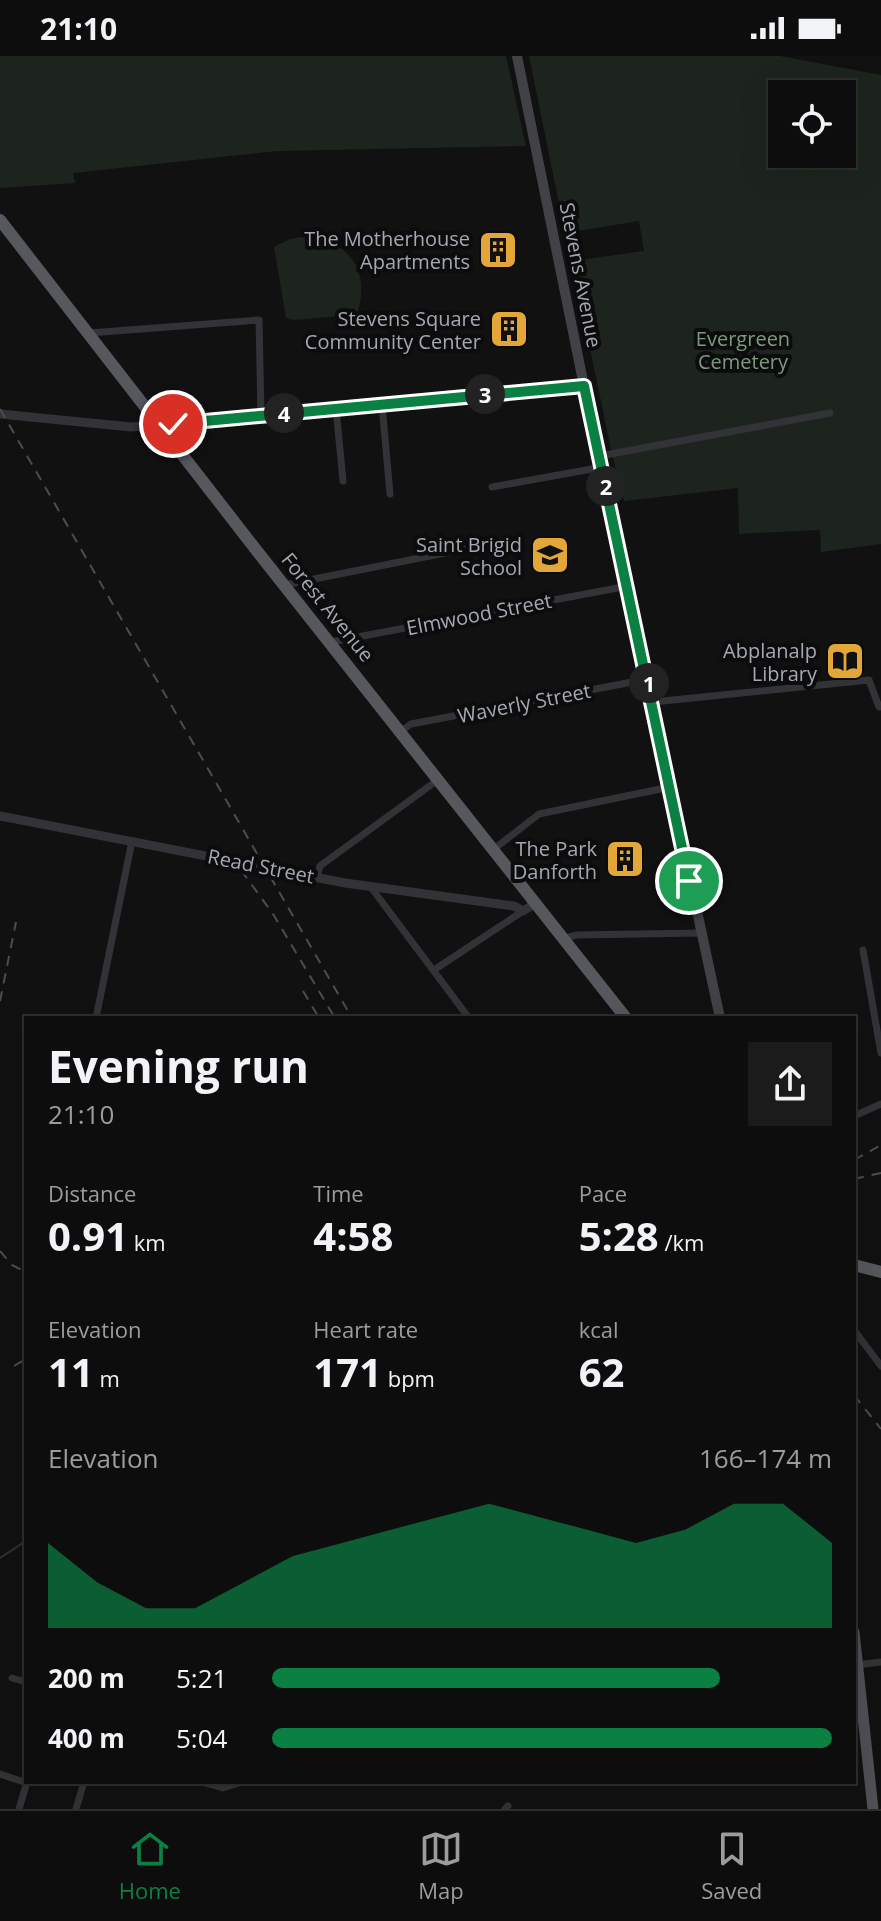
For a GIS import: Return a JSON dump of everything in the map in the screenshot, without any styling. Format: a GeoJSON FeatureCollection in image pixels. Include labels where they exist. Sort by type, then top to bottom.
{"type":"FeatureCollection","features":[{"type":"Feature","properties":{"kind":"highway","name":"Forest Avenue"},"geometry":{"type":"LineString","coordinates":[[0,220],[624,1016]]}},
{"type":"Feature","properties":{"kind":"highway"},"geometry":{"type":"LineString","coordinates":[[856,1266],[881,1272]]}},
{"type":"Feature","properties":{"kind":"main road","name":"Stevens Avenue"},"geometry":{"type":"LineString","coordinates":[[517,56],[584,386],[720,1016]]}},
{"type":"Feature","properties":{"kind":"main road"},"geometry":{"type":"LineString","coordinates":[[856,1666],[873,1809]]}},
{"type":"Feature","properties":{"kind":"street"},"geometry":{"type":"LineString","coordinates":[[89,333],[259,320],[261,415]]}},
{"type":"Feature","properties":{"kind":"street"},"geometry":{"type":"LineString","coordinates":[[0,414],[111,426],[161,425],[584,386]]}},
{"type":"Feature","properties":{"kind":"street"},"geometry":{"type":"LineString","coordinates":[[382,405],[390,494]]}},
{"type":"Feature","properties":{"kind":"street"},"geometry":{"type":"LineString","coordinates":[[336,408],[343,481]]}},
{"type":"Feature","properties":{"kind":"street"},"geometry":{"type":"LineString","coordinates":[[492,487],[830,413]]}},
{"type":"Feature","properties":{"kind":"street"},"geometry":{"type":"LineString","coordinates":[[284,585],[505,541]]}},
{"type":"Feature","properties":{"kind":"street","name":"Elmwood Street"},"geometry":{"type":"LineString","coordinates":[[331,642],[628,586]]}},
{"type":"Feature","properties":{"kind":"street","name":"Waverly Street"},"geometry":{"type":"LineString","coordinates":[[401,731],[411,724],[648,679]]}},
{"type":"Feature","properties":{"kind":"street"},"geometry":{"type":"LineString","coordinates":[[653,702],[869,680],[881,707]]}},
{"type":"Feature","properties":{"kind":"street"},"geometry":{"type":"LineString","coordinates":[[317,876],[320,866],[439,779]]}},
{"type":"Feature","properties":{"kind":"street"},"geometry":{"type":"LineString","coordinates":[[494,849],[539,814],[670,787]]}},
{"type":"Feature","properties":{"kind":"street","name":"Read Street"},"geometry":{"type":"LineString","coordinates":[[0,816],[370,886],[514,906],[523,911]]}},
{"type":"Feature","properties":{"kind":"street"},"geometry":{"type":"LineString","coordinates":[[96,1016],[132,841]]}},
{"type":"Feature","properties":{"kind":"street"},"geometry":{"type":"LineString","coordinates":[[370,886],[468,1016]]}},
{"type":"Feature","properties":{"kind":"street"},"geometry":{"type":"LineString","coordinates":[[434,970],[536,903]]}},
{"type":"Feature","properties":{"kind":"street"},"geometry":{"type":"LineString","coordinates":[[565,938],[577,935],[701,933]]}},
{"type":"Feature","properties":{"kind":"street"},"geometry":{"type":"LineString","coordinates":[[863,950],[881,1053]]}},
{"type":"Feature","properties":{"kind":"street"},"geometry":{"type":"LineString","coordinates":[[856,1115],[881,1104]]}},
{"type":"Feature","properties":{"kind":"street"},"geometry":{"type":"LineString","coordinates":[[856,1333],[881,1366]]}},
{"type":"Feature","properties":{"kind":"street"},"geometry":{"type":"LineString","coordinates":[[856,1666],[881,1662]]}},
{"type":"Feature","properties":{"kind":"street"},"geometry":{"type":"LineString","coordinates":[[12,1678],[24,1681]]}},
{"type":"Feature","properties":{"kind":"street"},"geometry":{"type":"LineString","coordinates":[[0,1774],[24,1781]]}},
{"type":"Feature","properties":{"kind":"street"},"geometry":{"type":"LineString","coordinates":[[19,1809],[26,1784]]}},
{"type":"Feature","properties":{"kind":"street"},"geometry":{"type":"LineString","coordinates":[[76,1809],[83,1784]]}},
{"type":"Feature","properties":{"kind":"street"},"geometry":{"type":"LineString","coordinates":[[209,1784],[223,1788],[236,1784]]}},
{"type":"Feature","properties":{"kind":"green space"},"geometry":{"type":"Polygon","coordinates":[[[0,56],[506,56],[526,146],[277,151],[73,173],[75,183],[0,188],[0,56]]]}},
{"type":"Feature","properties":{"kind":"green space","name":"Evergreen Cemetery"},"geometry":{"type":"Polygon","coordinates":[[[529,56],[780,56],[881,75],[881,544],[821,552],[820,530],[739,534],[738,488],[624,501],[572,261],[644,251],[639,221],[565,233],[529,56]]]}},
{"type":"Feature","properties":{"kind":"green space"},"geometry":{"type":"Polygon","coordinates":[[[309,236],[337,246],[354,263],[361,286],[357,315],[286,318],[274,247],[290,239],[309,236]]]}},
{"type":"Feature","properties":{"kind":"waterway"},"geometry":{"type":"LineString","coordinates":[[0,1558],[24,1542]]}},
{"type":"Feature","properties":{"kind":"railway"},"geometry":{"type":"LineString","coordinates":[[0,409],[351,1016]]}},
{"type":"Feature","properties":{"kind":"railway"},"geometry":{"type":"LineString","coordinates":[[241,870],[273,914],[334,1016]]}},
{"type":"Feature","properties":{"kind":"railway"},"geometry":{"type":"LineString","coordinates":[[0,1001],[16,922]]}},
{"type":"Feature","properties":{"kind":"railway"},"geometry":{"type":"LineString","coordinates":[[303,991],[318,1016]]}},
{"type":"Feature","properties":{"kind":"railway"},"geometry":{"type":"LineString","coordinates":[[856,1159],[881,1145]]}},
{"type":"Feature","properties":{"kind":"railway"},"geometry":{"type":"LineString","coordinates":[[856,1179],[881,1173]]}},
{"type":"Feature","properties":{"kind":"railway"},"geometry":{"type":"LineString","coordinates":[[0,1251],[12,1265],[24,1271]]}},
{"type":"Feature","properties":{"kind":"railway"},"geometry":{"type":"LineString","coordinates":[[14,1366],[24,1360]]}},
{"type":"Feature","properties":{"kind":"railway"},"geometry":{"type":"LineString","coordinates":[[856,1398],[881,1429]]}},
{"type":"Feature","properties":{"kind":"place","name":"The Motherhouse Apartments"},"geometry":{"type":"Point","coordinates":[498,250]}},
{"type":"Feature","properties":{"kind":"place","name":"Stevens Square Community Center"},"geometry":{"type":"Point","coordinates":[509,329]}},
{"type":"Feature","properties":{"kind":"place","name":"Saint Brigid School"},"geometry":{"type":"Point","coordinates":[550,555]}},
{"type":"Feature","properties":{"kind":"place","name":"Abplanalp Library"},"geometry":{"type":"Point","coordinates":[845,661]}},
{"type":"Feature","properties":{"kind":"place","name":"The Park Danforth"},"geometry":{"type":"Point","coordinates":[625,859]}},
{"type":"Feature","properties":{"kind":"route"},"geometry":{"type":"LineString","coordinates":[[173,424],[584,386],[689,881]]}}]}
